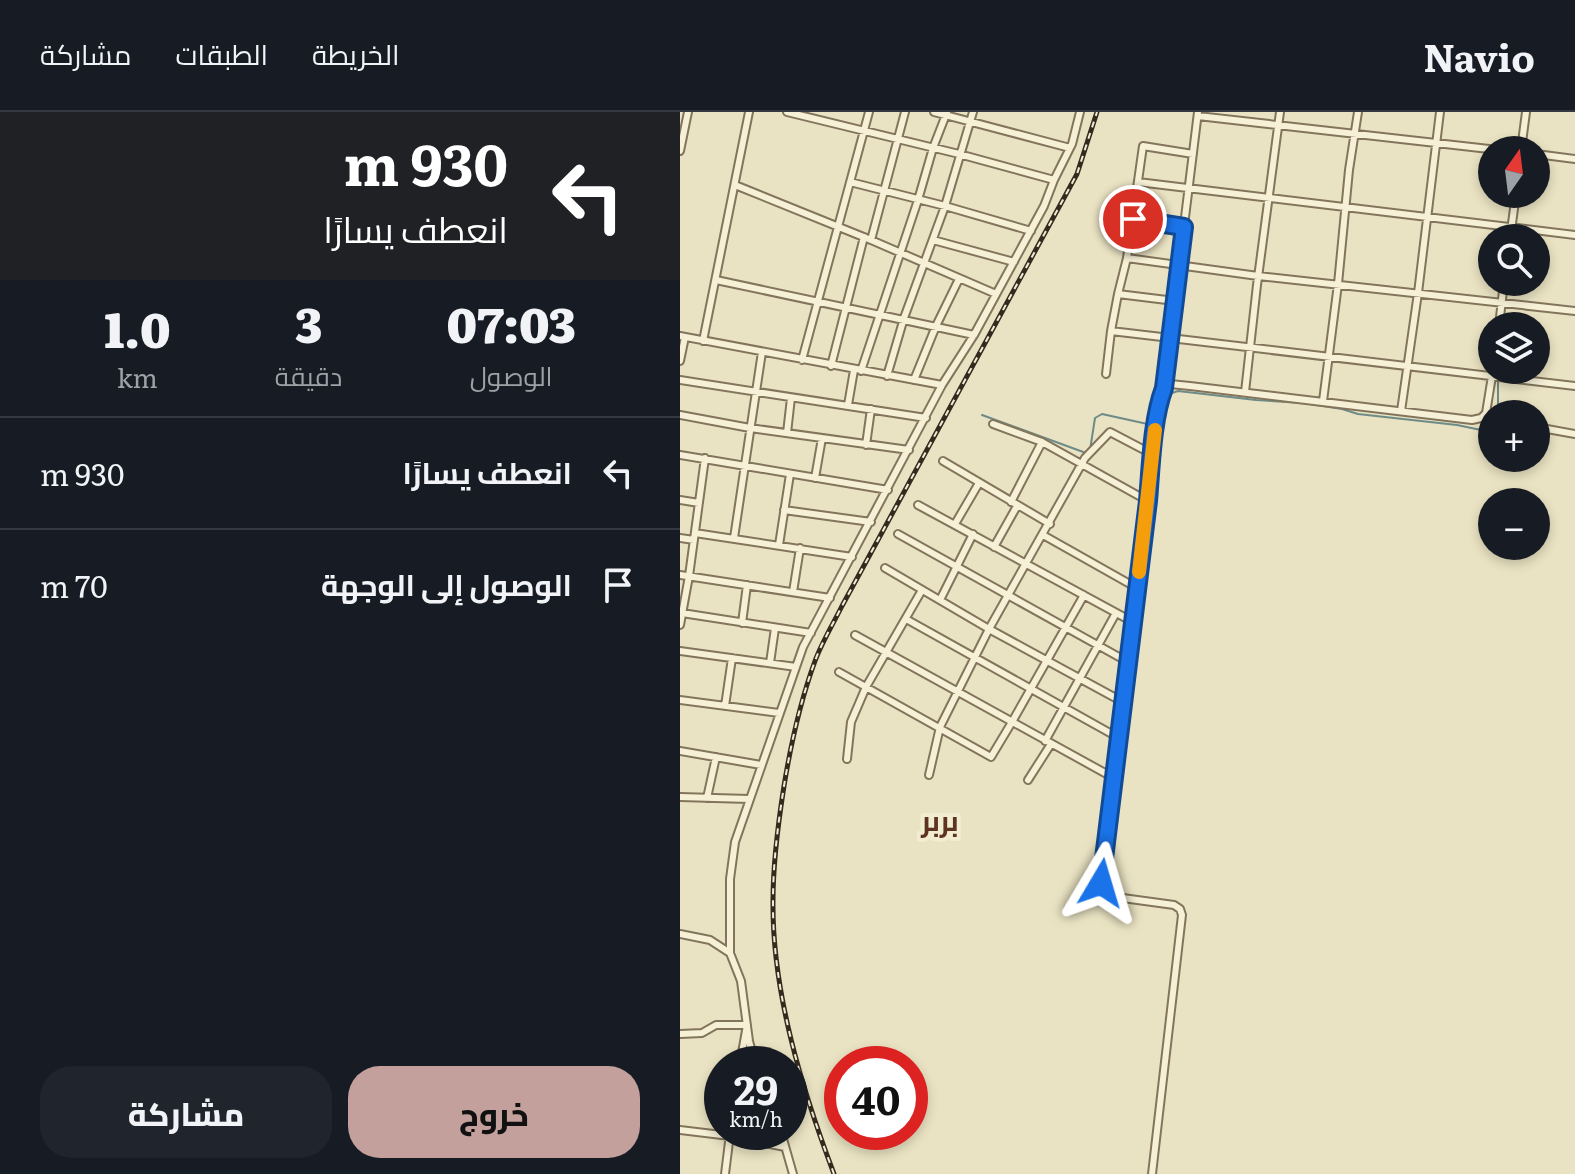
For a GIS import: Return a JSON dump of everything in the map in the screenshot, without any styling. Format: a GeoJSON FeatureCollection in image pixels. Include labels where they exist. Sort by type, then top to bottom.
{"type":"FeatureCollection","features":[{"type":"Feature","properties":{"kind":"street"},"geometry":{"type":"LineString","coordinates":[[680,151],[688,112]]}},
{"type":"Feature","properties":{"kind":"street"},"geometry":{"type":"LineString","coordinates":[[703,341],[749,112]]}},
{"type":"Feature","properties":{"kind":"street"},"geometry":{"type":"LineString","coordinates":[[787,112],[1054,180]]}},
{"type":"Feature","properties":{"kind":"street"},"geometry":{"type":"LineString","coordinates":[[802,360],[869,112]]}},
{"type":"Feature","properties":{"kind":"street"},"geometry":{"type":"LineString","coordinates":[[831,366],[845,307],[885,191],[905,112]]}},
{"type":"Feature","properties":{"kind":"street"},"geometry":{"type":"LineString","coordinates":[[934,112],[1070,148]]}},
{"type":"Feature","properties":{"kind":"street"},"geometry":{"type":"LineString","coordinates":[[887,376],[904,318],[945,206],[973,112]]}},
{"type":"Feature","properties":{"kind":"street"},"geometry":{"type":"LineString","coordinates":[[751,1046],[741,981],[730,953],[730,879],[735,842],[779,713],[811,633],[942,385],[974,335],[1044,206],[1070,148],[1080,112]]}},
{"type":"Feature","properties":{"kind":"street"},"geometry":{"type":"LineString","coordinates":[[1245,392],[1280,112]]}},
{"type":"Feature","properties":{"kind":"street"},"geometry":{"type":"LineString","coordinates":[[1323,401],[1358,112]]}},
{"type":"Feature","properties":{"kind":"street"},"geometry":{"type":"LineString","coordinates":[[1401,411],[1440,112]]}},
{"type":"Feature","properties":{"kind":"street"},"geometry":{"type":"LineString","coordinates":[[1522,136],[1525,112]]}},
{"type":"Feature","properties":{"kind":"street"},"geometry":{"type":"LineString","coordinates":[[848,405],[946,114]]}},
{"type":"Feature","properties":{"kind":"street"},"geometry":{"type":"LineString","coordinates":[[1152,1174],[1182,915],[1174,905],[1108,896],[1102,892],[1101,883],[1152,454],[1164,388],[1198,114],[1478,148]]}},
{"type":"Feature","properties":{"kind":"street"},"geometry":{"type":"LineString","coordinates":[[1106,374],[1143,146],[1193,154]]}},
{"type":"Feature","properties":{"kind":"street"},"geometry":{"type":"LineString","coordinates":[[1550,156],[1575,159]]}},
{"type":"Feature","properties":{"kind":"street"},"geometry":{"type":"LineString","coordinates":[[850,182],[1031,231]]}},
{"type":"Feature","properties":{"kind":"street"},"geometry":{"type":"LineString","coordinates":[[1138,182],[1483,224]]}},
{"type":"Feature","properties":{"kind":"street"},"geometry":{"type":"LineString","coordinates":[[735,185],[996,294]]}},
{"type":"Feature","properties":{"kind":"street"},"geometry":{"type":"LineString","coordinates":[[1133,219],[1184,227]]}},
{"type":"Feature","properties":{"kind":"street"},"geometry":{"type":"LineString","coordinates":[[1550,232],[1575,235]]}},
{"type":"Feature","properties":{"kind":"street"},"geometry":{"type":"LineString","coordinates":[[933,240],[1014,262]]}},
{"type":"Feature","properties":{"kind":"street"},"geometry":{"type":"LineString","coordinates":[[1127,258],[1258,276],[1575,311]]}},
{"type":"Feature","properties":{"kind":"street"},"geometry":{"type":"LineString","coordinates":[[914,380],[959,279]]}},
{"type":"Feature","properties":{"kind":"street"},"geometry":{"type":"LineString","coordinates":[[716,280],[974,335]]}},
{"type":"Feature","properties":{"kind":"street"},"geometry":{"type":"LineString","coordinates":[[1118,294],[1175,301]]}},
{"type":"Feature","properties":{"kind":"street"},"geometry":{"type":"LineString","coordinates":[[1501,312],[1503,296]]}},
{"type":"Feature","properties":{"kind":"street"},"geometry":{"type":"LineString","coordinates":[[1111,331],[1250,349],[1478,372]]}},
{"type":"Feature","properties":{"kind":"street"},"geometry":{"type":"LineString","coordinates":[[680,361],[682,337],[942,385]]}},
{"type":"Feature","properties":{"kind":"street"},"geometry":{"type":"LineString","coordinates":[[734,538],[762,352]]}},
{"type":"Feature","properties":{"kind":"street"},"geometry":{"type":"LineString","coordinates":[[680,380],[926,418]]}},
{"type":"Feature","properties":{"kind":"street"},"geometry":{"type":"LineString","coordinates":[[1550,382],[1575,386]]}},
{"type":"Feature","properties":{"kind":"street"},"geometry":{"type":"LineString","coordinates":[[1164,388],[1170,384],[1478,419]]}},
{"type":"Feature","properties":{"kind":"street"},"geometry":{"type":"LineString","coordinates":[[787,433],[791,398]]}},
{"type":"Feature","properties":{"kind":"street"},"geometry":{"type":"LineString","coordinates":[[866,445],[871,409]]}},
{"type":"Feature","properties":{"kind":"street"},"geometry":{"type":"LineString","coordinates":[[680,415],[909,450]]}},
{"type":"Feature","properties":{"kind":"street"},"geometry":{"type":"LineString","coordinates":[[993,424],[1042,442],[1148,501]]}},
{"type":"Feature","properties":{"kind":"street"},"geometry":{"type":"LineString","coordinates":[[1550,430],[1575,434]]}},
{"type":"Feature","properties":{"kind":"street"},"geometry":{"type":"LineString","coordinates":[[929,775],[940,727],[956,691],[1085,458],[1110,432],[1152,454]]}},
{"type":"Feature","properties":{"kind":"street"},"geometry":{"type":"LineString","coordinates":[[815,478],[822,438]]}},
{"type":"Feature","properties":{"kind":"street"},"geometry":{"type":"LineString","coordinates":[[994,547],[1042,442]]}},
{"type":"Feature","properties":{"kind":"street"},"geometry":{"type":"LineString","coordinates":[[680,455],[888,490]]}},
{"type":"Feature","properties":{"kind":"street"},"geometry":{"type":"LineString","coordinates":[[705,458],[681,619],[742,623],[811,633]]}},
{"type":"Feature","properties":{"kind":"street"},"geometry":{"type":"LineString","coordinates":[[943,461],[1050,524]]}},
{"type":"Feature","properties":{"kind":"street"},"geometry":{"type":"LineString","coordinates":[[779,545],[790,474]]}},
{"type":"Feature","properties":{"kind":"street"},"geometry":{"type":"LineString","coordinates":[[955,524],[979,483]]}},
{"type":"Feature","properties":{"kind":"street"},"geometry":{"type":"LineString","coordinates":[[680,500],[699,503]]}},
{"type":"Feature","properties":{"kind":"street"},"geometry":{"type":"LineString","coordinates":[[918,505],[1133,622]]}},
{"type":"Feature","properties":{"kind":"street"},"geometry":{"type":"LineString","coordinates":[[784,510],[871,522]]}},
{"type":"Feature","properties":{"kind":"street"},"geometry":{"type":"LineString","coordinates":[[898,534],[1128,662]]}},
{"type":"Feature","properties":{"kind":"street"},"geometry":{"type":"LineString","coordinates":[[940,600],[973,534]]}},
{"type":"Feature","properties":{"kind":"street"},"geometry":{"type":"LineString","coordinates":[[1043,535],[1137,588]]}},
{"type":"Feature","properties":{"kind":"street"},"geometry":{"type":"LineString","coordinates":[[680,538],[734,538],[852,557]]}},
{"type":"Feature","properties":{"kind":"street"},"geometry":{"type":"LineString","coordinates":[[793,592],[800,548]]}},
{"type":"Feature","properties":{"kind":"street"},"geometry":{"type":"LineString","coordinates":[[680,557],[692,558]]}},
{"type":"Feature","properties":{"kind":"street"},"geometry":{"type":"LineString","coordinates":[[885,568],[1123,702]]}},
{"type":"Feature","properties":{"kind":"street"},"geometry":{"type":"LineString","coordinates":[[680,575],[830,598]]}},
{"type":"Feature","properties":{"kind":"street"},"geometry":{"type":"LineString","coordinates":[[742,623],[747,585]]}},
{"type":"Feature","properties":{"kind":"street"},"geometry":{"type":"LineString","coordinates":[[847,759],[851,722],[866,687],[922,590]]}},
{"type":"Feature","properties":{"kind":"street"},"geometry":{"type":"LineString","coordinates":[[839,672],[991,757],[1084,595]]}},
{"type":"Feature","properties":{"kind":"street"},"geometry":{"type":"LineString","coordinates":[[1028,780],[1096,645],[1116,613]]}},
{"type":"Feature","properties":{"kind":"street"},"geometry":{"type":"LineString","coordinates":[[906,619],[1119,738]]}},
{"type":"Feature","properties":{"kind":"street"},"geometry":{"type":"LineString","coordinates":[[770,663],[775,628]]}},
{"type":"Feature","properties":{"kind":"street"},"geometry":{"type":"LineString","coordinates":[[855,635],[1114,778]]}},
{"type":"Feature","properties":{"kind":"street"},"geometry":{"type":"LineString","coordinates":[[680,651],[796,667]]}},
{"type":"Feature","properties":{"kind":"street"},"geometry":{"type":"LineString","coordinates":[[725,706],[732,658]]}},
{"type":"Feature","properties":{"kind":"street"},"geometry":{"type":"LineString","coordinates":[[680,700],[779,713]]}},
{"type":"Feature","properties":{"kind":"street"},"geometry":{"type":"LineString","coordinates":[[680,751],[761,765]]}},
{"type":"Feature","properties":{"kind":"street"},"geometry":{"type":"LineString","coordinates":[[707,798],[716,757]]}},
{"type":"Feature","properties":{"kind":"street"},"geometry":{"type":"LineString","coordinates":[[680,797],[749,799]]}},
{"type":"Feature","properties":{"kind":"street"},"geometry":{"type":"LineString","coordinates":[[680,934],[710,940],[730,953]]}},
{"type":"Feature","properties":{"kind":"street"},"geometry":{"type":"LineString","coordinates":[[680,1034],[702,1033],[716,1025],[747,1025]]}},
{"type":"Feature","properties":{"kind":"street"},"geometry":{"type":"LineString","coordinates":[[743,1046],[747,1025]]}},
{"type":"Feature","properties":{"kind":"street"},"geometry":{"type":"LineString","coordinates":[[680,1130],[704,1132]]}},
{"type":"Feature","properties":{"kind":"street"},"geometry":{"type":"LineString","coordinates":[[725,1174],[728,1150]]}},
{"type":"Feature","properties":{"kind":"street"},"geometry":{"type":"LineString","coordinates":[[786,1150],[793,1174]]}},
{"type":"Feature","properties":{"kind":"waterway"},"geometry":{"type":"LineString","coordinates":[[1498,384],[1498,400]]}},
{"type":"Feature","properties":{"kind":"waterway"},"geometry":{"type":"LineString","coordinates":[[1161,427],[1166,404],[1172,393],[1178,391],[1304,403],[1358,414],[1478,429]]}},
{"type":"Feature","properties":{"kind":"waterway"},"geometry":{"type":"LineString","coordinates":[[1090,450],[1095,418],[1102,414],[1152,425]]}},
{"type":"Feature","properties":{"kind":"waterway"},"geometry":{"type":"LineString","coordinates":[[982,415],[1086,453]]}},
{"type":"Feature","properties":{"kind":"railway"},"geometry":{"type":"LineString","coordinates":[[834,1174],[791,1040],[774,935],[776,843],[796,723],[824,640],[1077,174],[1097,112]]}},
{"type":"Feature","properties":{"kind":"slow traffic"},"geometry":{"type":"LineString","coordinates":[[1139,572],[1155,430]]}},
{"type":"Feature","properties":{"kind":"district","name":"بربر"},"geometry":{"type":"Point","coordinates":[940,821]}},
{"type":"Feature","properties":{"kind":"route"},"geometry":{"type":"LineString","coordinates":[[1101,883],[1152,454],[1164,388],[1184,227],[1133,219]]}}]}
